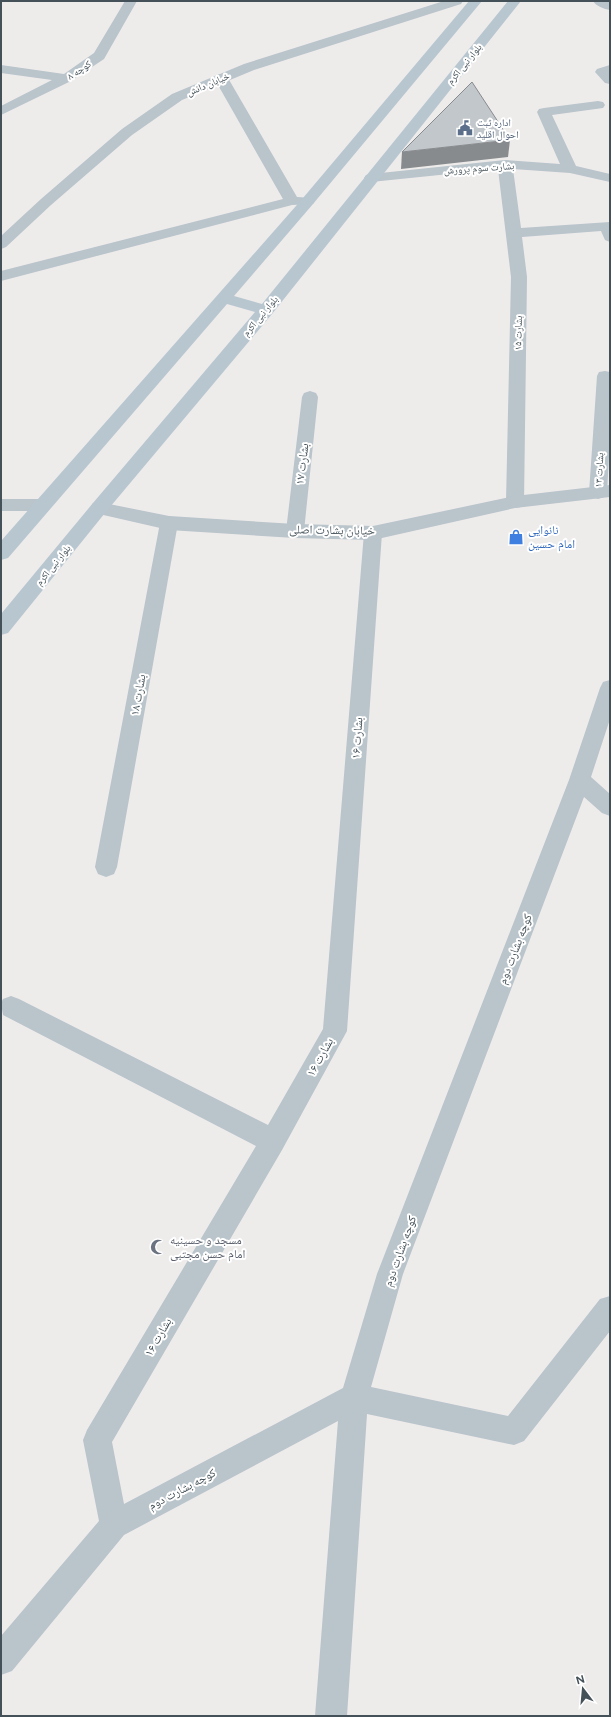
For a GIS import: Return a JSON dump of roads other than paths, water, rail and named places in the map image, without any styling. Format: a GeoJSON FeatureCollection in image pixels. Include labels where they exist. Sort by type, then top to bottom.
{"type":"FeatureCollection","features":[{"type":"Feature","properties":{"kind":"main road"},"geometry":{"type":"LineString","coordinates":[[1,553],[308,201],[476,1]]}},
{"type":"Feature","properties":{"kind":"main road","name":"بلوار نبی اکرم"},"geometry":{"type":"LineString","coordinates":[[1,628],[99,508],[266,310],[515,1]]}},
{"type":"Feature","properties":{"kind":"main road"},"geometry":{"type":"LineString","coordinates":[[224,298],[266,310]]}},
{"type":"Feature","properties":{"kind":"street","name":"کوچه ۸"},"geometry":{"type":"LineString","coordinates":[[1,111],[66,78],[99,56],[131,1]]}},
{"type":"Feature","properties":{"kind":"street","name":"خیابان دانش"},"geometry":{"type":"LineString","coordinates":[[1,244],[46,202],[127,132],[177,97],[249,67],[457,1]]}},
{"type":"Feature","properties":{"kind":"street"},"geometry":{"type":"LineString","coordinates":[[1,69],[66,78]]}},
{"type":"Feature","properties":{"kind":"street"},"geometry":{"type":"LineString","coordinates":[[610,69],[602,72],[610,80]]}},
{"type":"Feature","properties":{"kind":"street"},"geometry":{"type":"LineString","coordinates":[[221,78],[292,202]]}},
{"type":"Feature","properties":{"kind":"street"},"geometry":{"type":"LineString","coordinates":[[570,169],[544,112],[598,104]]}},
{"type":"Feature","properties":{"kind":"street","name":"بشارت سوم پرورش"},"geometry":{"type":"LineString","coordinates":[[371,178],[505,164],[570,169],[610,178]]}},
{"type":"Feature","properties":{"kind":"street","name":"بشارت ۱۵"},"geometry":{"type":"LineString","coordinates":[[505,164],[519,277],[515,502]]}},
{"type":"Feature","properties":{"kind":"street"},"geometry":{"type":"LineString","coordinates":[[1,276],[292,202],[308,201]]}},
{"type":"Feature","properties":{"kind":"street"},"geometry":{"type":"LineString","coordinates":[[514,233],[608,226],[610,237]]}},
{"type":"Feature","properties":{"kind":"street","name":"بشارت ۱۳"},"geometry":{"type":"LineString","coordinates":[[604,492],[605,376]]}},
{"type":"Feature","properties":{"kind":"street","name":"بشارت ۱۷"},"geometry":{"type":"LineString","coordinates":[[295,531],[310,397]]}},
{"type":"Feature","properties":{"kind":"street","name":"خیابان بشارت اصلی"},"geometry":{"type":"LineString","coordinates":[[99,508],[169,523],[295,531],[372,533],[515,502],[604,492]]}},
{"type":"Feature","properties":{"kind":"street"},"geometry":{"type":"LineString","coordinates":[[1,505],[43,505]]}},
{"type":"Feature","properties":{"kind":"street","name":"بشارت ۱۸"},"geometry":{"type":"LineString","coordinates":[[106,867],[169,523]]}},
{"type":"Feature","properties":{"kind":"street","name":"بشارت ۱۶"},"geometry":{"type":"LineString","coordinates":[[114,1525],[97,1440],[273,1141],[335,1031],[372,533]]}},
{"type":"Feature","properties":{"kind":"street","name":"کوچه بشارت دوم"},"geometry":{"type":"LineString","coordinates":[[1,1660],[114,1525],[354,1397],[390,1274],[580,780],[610,688]]}},
{"type":"Feature","properties":{"kind":"street"},"geometry":{"type":"LineString","coordinates":[[580,780],[610,807]]}},
{"type":"Feature","properties":{"kind":"street"},"geometry":{"type":"LineString","coordinates":[[11,1007],[273,1141]]}},
{"type":"Feature","properties":{"kind":"street"},"geometry":{"type":"LineString","coordinates":[[331,1716],[354,1397],[514,1430],[610,1309]]}},
{"type":"Feature","properties":{"kind":"place","name":"اداره ثبت احوال اقلید"},"geometry":{"type":"Point","coordinates":[465,128]}},
{"type":"Feature","properties":{"kind":"place","name":"نانوایی امام حسین"},"geometry":{"type":"Point","coordinates":[516,537]}},
{"type":"Feature","properties":{"kind":"place","name":"مسجد و حسینیه امام حسن مجتبی"},"geometry":{"type":"Point","coordinates":[158,1247]}}]}
